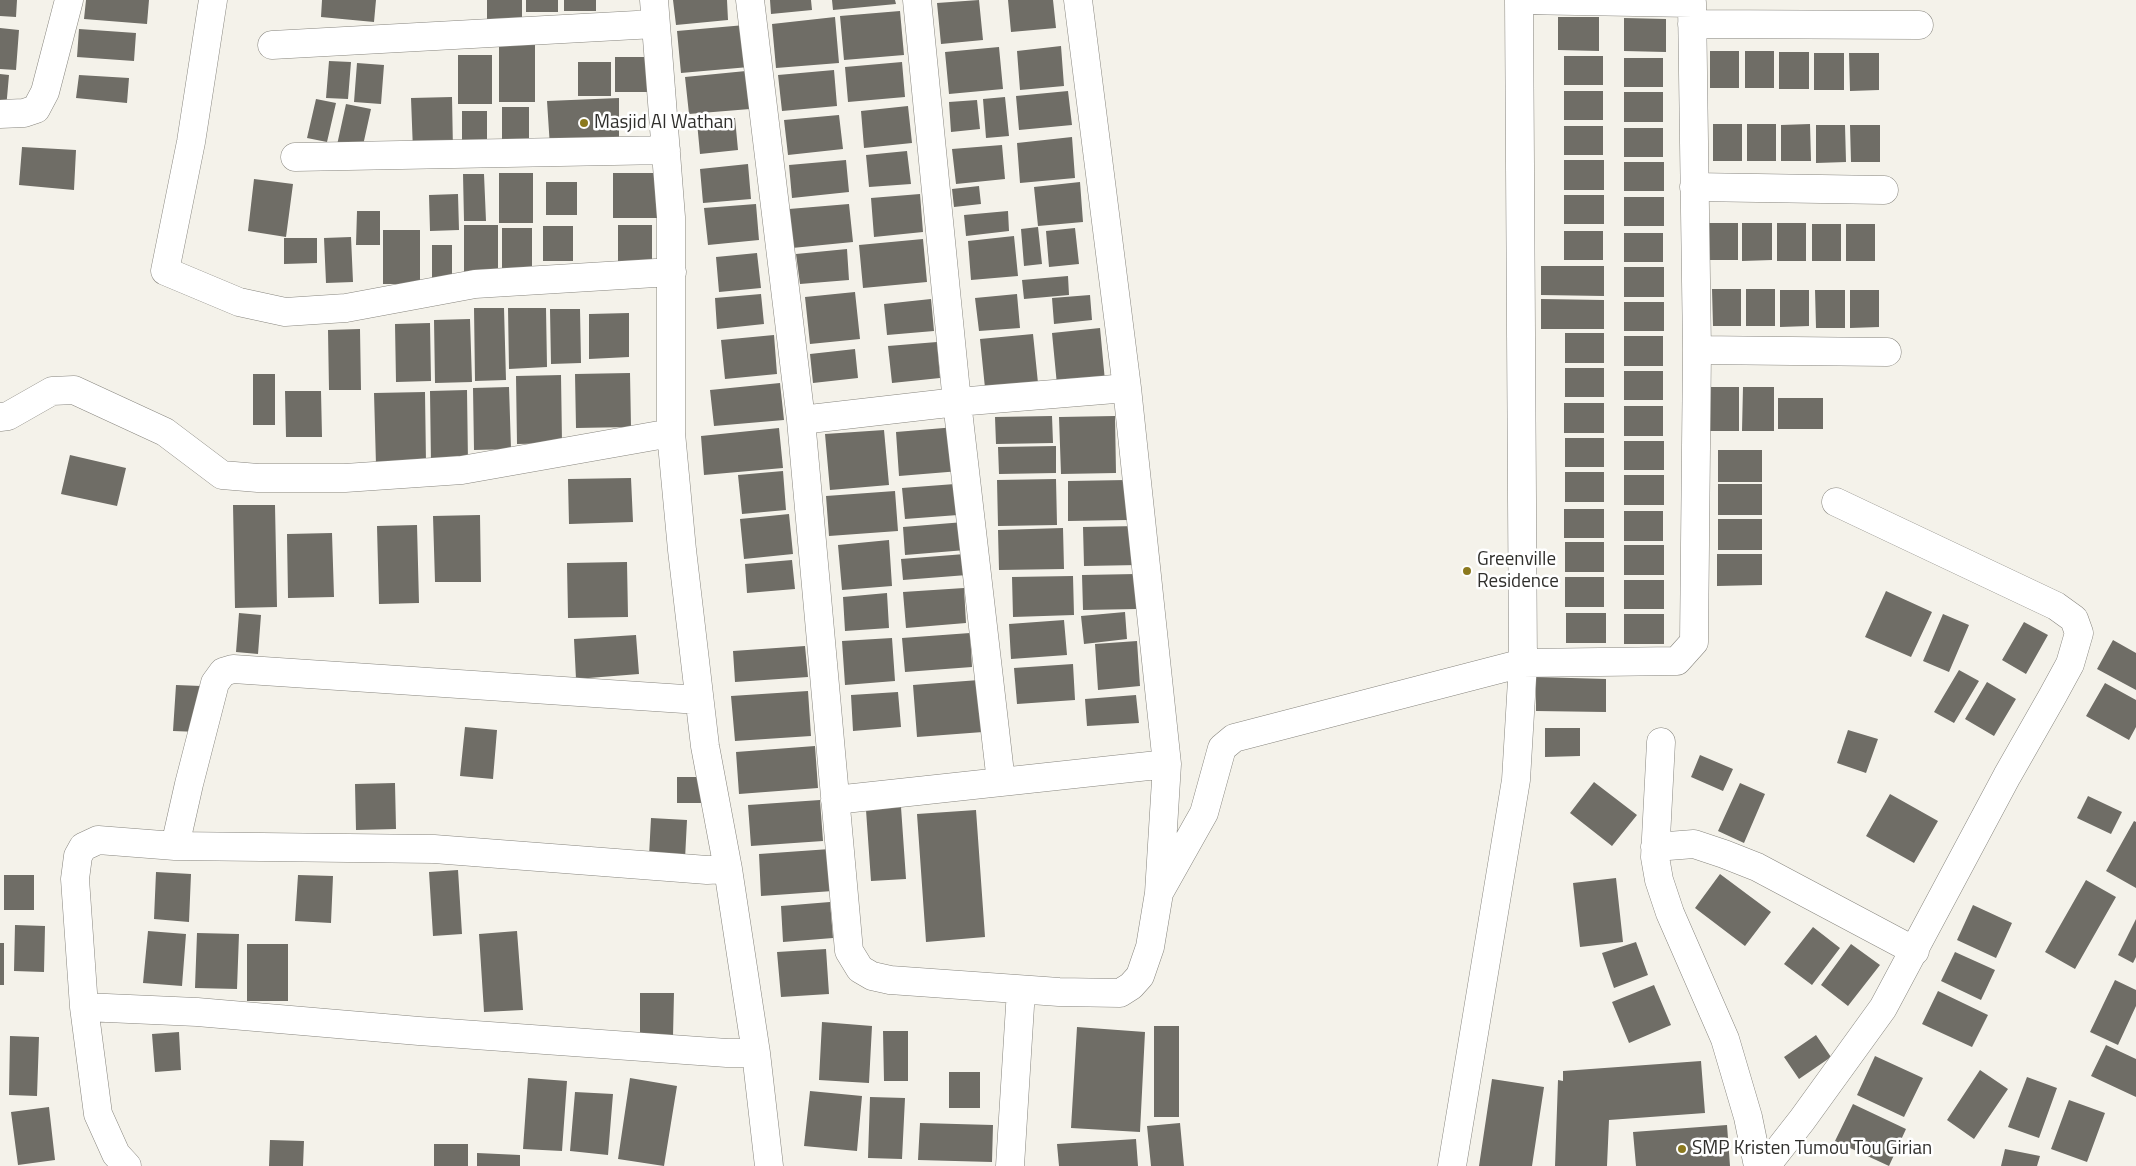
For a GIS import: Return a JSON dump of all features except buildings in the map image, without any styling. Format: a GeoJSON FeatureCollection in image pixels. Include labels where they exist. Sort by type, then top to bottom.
{"type":"FeatureCollection","features":[{"type":"Feature","properties":{"kind":"street"},"geometry":{"type":"LineString","coordinates":[[0,114],[24,113],[36,109],[45,92],[69,0]]}},
{"type":"Feature","properties":{"kind":"street"},"geometry":{"type":"LineString","coordinates":[[214,0],[191,142],[165,270],[239,302],[285,312],[346,308],[475,284],[560,277],[672,272]]}},
{"type":"Feature","properties":{"kind":"street"},"geometry":{"type":"LineString","coordinates":[[750,0],[802,420],[849,951],[860,969],[872,976],[890,980],[1021,990],[1120,993],[1131,986],[1144,969],[1150,947],[1159,893],[1167,764],[1127,388],[1078,0]]}},
{"type":"Feature","properties":{"kind":"street"},"geometry":{"type":"LineString","coordinates":[[916,0],[958,402],[1001,782]]}},
{"type":"Feature","properties":{"kind":"street"},"geometry":{"type":"LineString","coordinates":[[1452,1166],[1516,780],[1523,663],[1519,0],[1692,9],[1919,25]]}},
{"type":"Feature","properties":{"kind":"street"},"geometry":{"type":"LineString","coordinates":[[1159,893],[1204,813],[1222,748],[1234,738],[1523,663],[1677,661],[1694,642],[1697,350],[1692,9]]}},
{"type":"Feature","properties":{"kind":"street"},"geometry":{"type":"LineString","coordinates":[[272,45],[655,12],[666,150],[672,272],[670,433],[705,746],[728,869],[773,1166]]}},
{"type":"Feature","properties":{"kind":"street"},"geometry":{"type":"LineString","coordinates":[[296,157],[666,150]]}},
{"type":"Feature","properties":{"kind":"street"},"geometry":{"type":"LineString","coordinates":[[1694,188],[1884,190]]}},
{"type":"Feature","properties":{"kind":"street"},"geometry":{"type":"LineString","coordinates":[[1697,350],[1888,352]]}},
{"type":"Feature","properties":{"kind":"street"},"geometry":{"type":"LineString","coordinates":[[802,420],[958,402],[1127,388]]}},
{"type":"Feature","properties":{"kind":"street"},"geometry":{"type":"LineString","coordinates":[[0,417],[8,416],[52,391],[74,390],[164,432],[222,475],[250,478],[345,478],[462,470],[670,433]]}},
{"type":"Feature","properties":{"kind":"street"},"geometry":{"type":"LineString","coordinates":[[1766,1166],[1802,1120],[1883,1008],[2070,664],[2079,633],[2074,619],[2056,606],[1836,502]]}},
{"type":"Feature","properties":{"kind":"street"},"geometry":{"type":"LineString","coordinates":[[175,846],[188,784],[215,683],[223,672],[232,669],[700,700]]}},
{"type":"Feature","properties":{"kind":"street"},"geometry":{"type":"LineString","coordinates":[[1661,742],[1654,857],[1659,880],[1670,913],[1725,1039],[1748,1116],[1758,1166]]}},
{"type":"Feature","properties":{"kind":"street"},"geometry":{"type":"LineString","coordinates":[[836,800],[1167,764]]}},
{"type":"Feature","properties":{"kind":"street"},"geometry":{"type":"LineString","coordinates":[[127,1166],[116,1154],[98,1114],[84,1008],[75,879],[78,856],[83,847],[98,840],[175,846],[434,849],[707,870],[728,869]]}},
{"type":"Feature","properties":{"kind":"street"},"geometry":{"type":"LineString","coordinates":[[1655,847],[1694,844],[1724,854],[1756,867],[1915,951]]}},
{"type":"Feature","properties":{"kind":"street"},"geometry":{"type":"LineString","coordinates":[[1010,1166],[1021,990]]}},
{"type":"Feature","properties":{"kind":"street"},"geometry":{"type":"LineString","coordinates":[[84,1008],[197,1012],[717,1053],[756,1053]]}},
{"type":"Feature","properties":{"kind":"place","name":"Masjid Al Wathan"},"geometry":{"type":"Point","coordinates":[584,123]}},
{"type":"Feature","properties":{"kind":"place","name":"Greenville Residence"},"geometry":{"type":"Point","coordinates":[1467,571]}},
{"type":"Feature","properties":{"kind":"place","name":"SMP Kristen Tumou Tou Girian"},"geometry":{"type":"Point","coordinates":[1682,1149]}}]}
